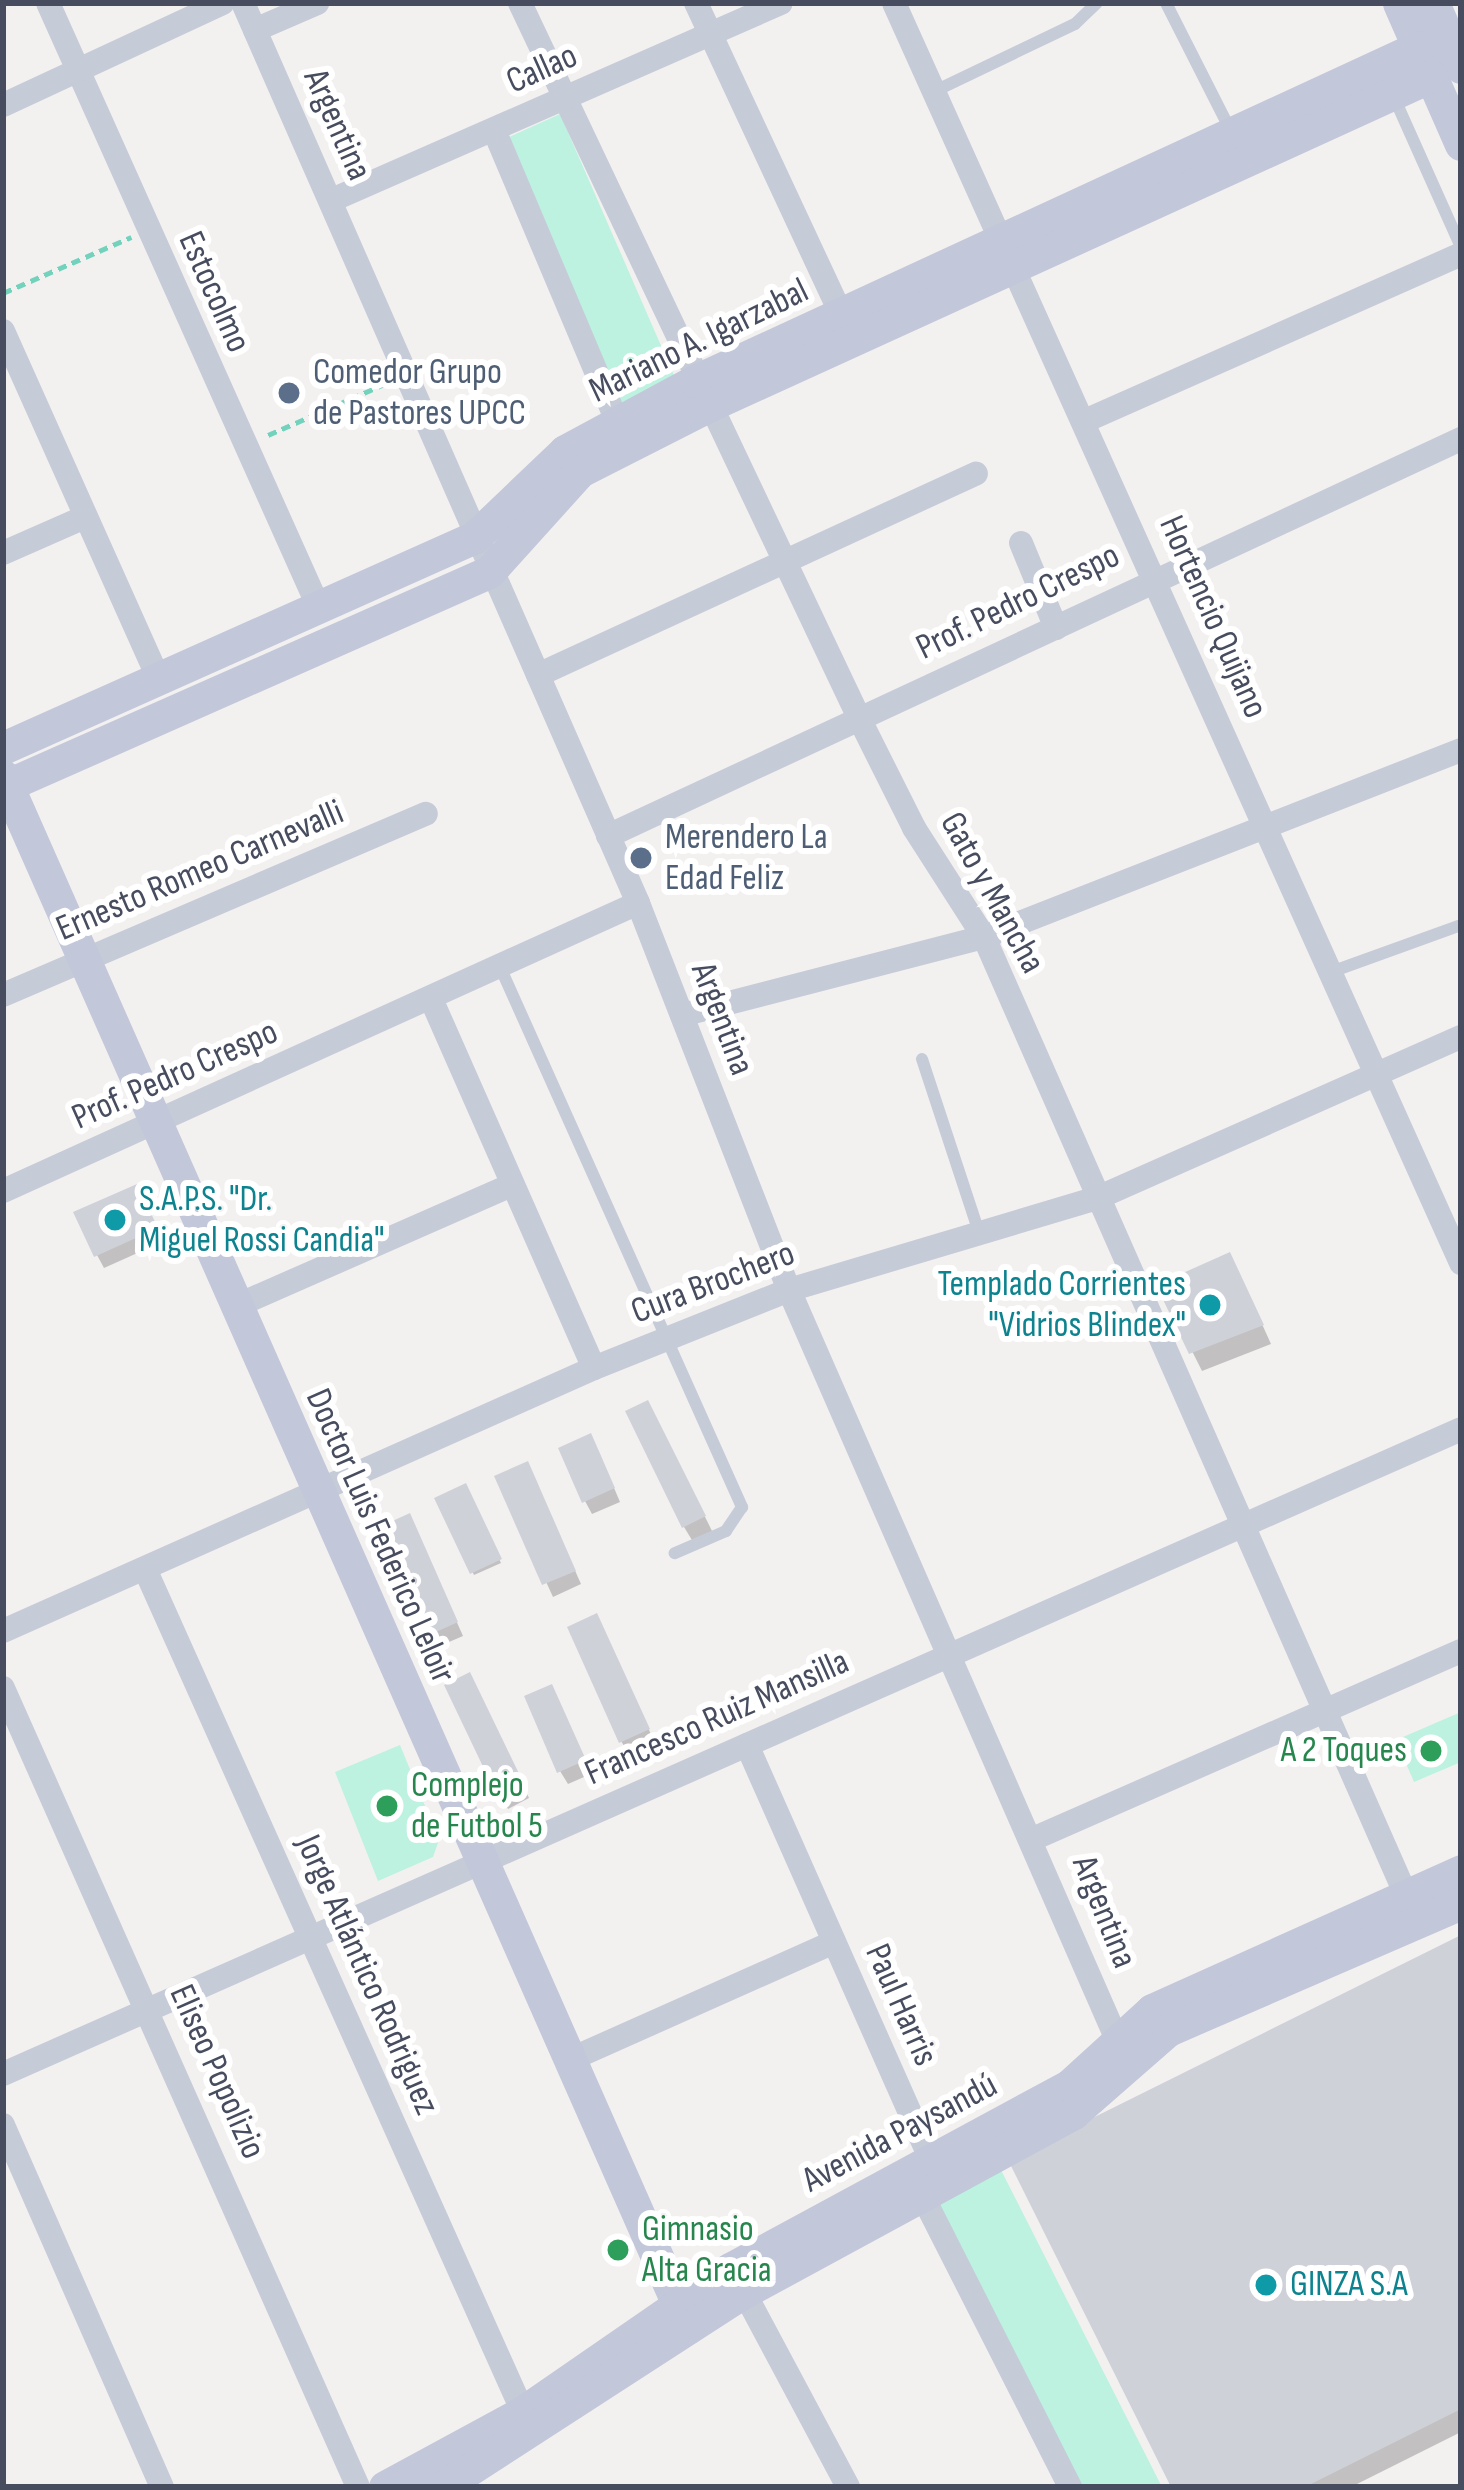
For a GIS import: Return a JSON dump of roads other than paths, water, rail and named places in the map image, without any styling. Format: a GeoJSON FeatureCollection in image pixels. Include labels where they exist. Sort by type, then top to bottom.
{"type":"FeatureCollection","features":[{"type":"Feature","properties":{"kind":"main road"},"geometry":{"type":"LineString","coordinates":[[1400,3],[1443,64]]}},
{"type":"Feature","properties":{"kind":"main road"},"geometry":{"type":"LineString","coordinates":[[1445,12],[1443,64],[1461,144]]}},
{"type":"Feature","properties":{"kind":"main road","name":"Mariano A. Igarzabal"},"geometry":{"type":"LineString","coordinates":[[4,783],[489,572],[580,471],[841,314],[1010,254],[1233,135],[1443,64]]}},
{"type":"Feature","properties":{"kind":"main road","name":"Mariano A. Igarzabal"},"geometry":{"type":"LineString","coordinates":[[3,748],[475,537],[565,451],[618,424],[702,394],[1386,80]]}},
{"type":"Feature","properties":{"kind":"main road","name":"Doctor Luis Federico Leloir"},"geometry":{"type":"LineString","coordinates":[[4,783],[682,2315]]}},
{"type":"Feature","properties":{"kind":"main road","name":"Avenida Paysandú"},"geometry":{"type":"LineString","coordinates":[[442,2487],[682,2315],[744,2292],[1072,2113],[1122,2051],[1178,1995],[1461,1871]]}},
{"type":"Feature","properties":{"kind":"main road","name":"Avenida Paysandú"},"geometry":{"type":"LineString","coordinates":[[385,2487],[475,2467],[524,2412],[931,2161],[1122,2051],[1461,1903]]}},
{"type":"Feature","properties":{"kind":"street","name":"Estocolmo"},"geometry":{"type":"LineString","coordinates":[[48,3],[319,608]]}},
{"type":"Feature","properties":{"kind":"street"},"geometry":{"type":"LineString","coordinates":[[3,105],[223,3]]}},
{"type":"Feature","properties":{"kind":"street","name":"Argentina"},"geometry":{"type":"LineString","coordinates":[[243,3],[638,903],[789,1290],[1035,1838],[1122,2051]]}},
{"type":"Feature","properties":{"kind":"street"},"geometry":{"type":"LineString","coordinates":[[255,30],[316,3]]}},
{"type":"Feature","properties":{"kind":"street","name":"Gato y Mancha"},"geometry":{"type":"LineString","coordinates":[[520,3],[859,718],[914,828],[984,937],[1095,1199],[1406,1895]]}},
{"type":"Feature","properties":{"kind":"street"},"geometry":{"type":"LineString","coordinates":[[696,3],[841,314]]}},
{"type":"Feature","properties":{"kind":"street","name":"Callao"},"geometry":{"type":"LineString","coordinates":[[332,200],[782,3]]}},
{"type":"Feature","properties":{"kind":"street","name":"Hortencio Quijano"},"geometry":{"type":"LineString","coordinates":[[894,3],[1087,420],[1461,1263]]}},
{"type":"Feature","properties":{"kind":"street"},"geometry":{"type":"LineString","coordinates":[[494,130],[618,424]]}},
{"type":"Feature","properties":{"kind":"street"},"geometry":{"type":"LineString","coordinates":[[1087,420],[1461,251]]}},
{"type":"Feature","properties":{"kind":"street"},"geometry":{"type":"LineString","coordinates":[[3,331],[159,680]]}},
{"type":"Feature","properties":{"kind":"street","name":"Prof. Pedro Crespo"},"geometry":{"type":"LineString","coordinates":[[608,836],[1056,628],[1155,575],[1461,439]]}},
{"type":"Feature","properties":{"kind":"street"},"geometry":{"type":"LineString","coordinates":[[538,676],[976,474]]}},
{"type":"Feature","properties":{"kind":"street"},"geometry":{"type":"LineString","coordinates":[[3,553],[85,517]]}},
{"type":"Feature","properties":{"kind":"street"},"geometry":{"type":"LineString","coordinates":[[1021,543],[1056,628]]}},
{"type":"Feature","properties":{"kind":"street"},"geometry":{"type":"LineString","coordinates":[[682,1015],[984,937],[1461,750]]}},
{"type":"Feature","properties":{"kind":"street","name":"Ernesto Romeo Carnevalli"},"geometry":{"type":"LineString","coordinates":[[3,995],[425,814]]}},
{"type":"Feature","properties":{"kind":"street","name":"Prof. Pedro Crespo"},"geometry":{"type":"LineString","coordinates":[[3,1191],[432,1001],[638,903]]}},
{"type":"Feature","properties":{"kind":"street"},"geometry":{"type":"LineString","coordinates":[[432,1001],[594,1368]]}},
{"type":"Feature","properties":{"kind":"street","name":"Cura Brochero"},"geometry":{"type":"LineString","coordinates":[[3,1630],[594,1368],[789,1290],[1095,1199],[1461,1037]]}},
{"type":"Feature","properties":{"kind":"street"},"geometry":{"type":"LineString","coordinates":[[236,1306],[512,1185]]}},
{"type":"Feature","properties":{"kind":"street","name":"Francesco Ruiz Mansilla"},"geometry":{"type":"LineString","coordinates":[[3,2074],[1461,1429]]}},
{"type":"Feature","properties":{"kind":"street","name":"Jorge Atlántico Rodriguez"},"geometry":{"type":"LineString","coordinates":[[145,1569],[524,2412]]}},
{"type":"Feature","properties":{"kind":"street"},"geometry":{"type":"LineString","coordinates":[[1035,1838],[1461,1651]]}},
{"type":"Feature","properties":{"kind":"street","name":"Eliseo Popolizio"},"geometry":{"type":"LineString","coordinates":[[3,1688],[150,2007],[358,2487]]}},
{"type":"Feature","properties":{"kind":"street","name":"Paul Harris"},"geometry":{"type":"LineString","coordinates":[[747,1744],[931,2161]]}},
{"type":"Feature","properties":{"kind":"street"},"geometry":{"type":"LineString","coordinates":[[568,2060],[834,1942]]}},
{"type":"Feature","properties":{"kind":"street"},"geometry":{"type":"LineString","coordinates":[[3,2125],[162,2487]]}},
{"type":"Feature","properties":{"kind":"street"},"geometry":{"type":"LineString","coordinates":[[931,2161],[923,2197],[1070,2487]]}},
{"type":"Feature","properties":{"kind":"street"},"geometry":{"type":"LineString","coordinates":[[744,2292],[848,2487]]}},
{"type":"Feature","properties":{"kind":"lane"},"geometry":{"type":"LineString","coordinates":[[934,92],[1075,24],[1096,3]]}},
{"type":"Feature","properties":{"kind":"lane"},"geometry":{"type":"LineString","coordinates":[[1166,3],[1233,135]]}},
{"type":"Feature","properties":{"kind":"lane"},"geometry":{"type":"LineString","coordinates":[[1386,80],[1461,251]]}},
{"type":"Feature","properties":{"kind":"lane"},"geometry":{"type":"LineString","coordinates":[[1331,972],[1461,925]]}},
{"type":"Feature","properties":{"kind":"lane"},"geometry":{"type":"LineString","coordinates":[[501,968],[742,1507],[726,1531],[675,1553]]}},
{"type":"Feature","properties":{"kind":"lane"},"geometry":{"type":"LineString","coordinates":[[922,1059],[979,1232]]}},
{"type":"Feature","properties":{"kind":"place","name":"Comedor Grupo de Pastores UPCC"},"geometry":{"type":"Point","coordinates":[289,393]}},
{"type":"Feature","properties":{"kind":"place","name":"Merendero La Edad Feliz"},"geometry":{"type":"Point","coordinates":[641,858]}},
{"type":"Feature","properties":{"kind":"place","name":"S.A.P.S. \"Dr. Miguel Rossi Candia\""},"geometry":{"type":"Point","coordinates":[115,1220]}},
{"type":"Feature","properties":{"kind":"place","name":"Templado Corrientes \"Vidrios Blindex\""},"geometry":{"type":"Point","coordinates":[1210,1305]}},
{"type":"Feature","properties":{"kind":"place","name":"A 2 Toques"},"geometry":{"type":"Point","coordinates":[1431,1751]}},
{"type":"Feature","properties":{"kind":"place","name":"Complejo de Futbol 5"},"geometry":{"type":"Point","coordinates":[387,1806]}},
{"type":"Feature","properties":{"kind":"place","name":"Gimnasio Alta Gracia"},"geometry":{"type":"Point","coordinates":[618,2250]}},
{"type":"Feature","properties":{"kind":"place","name":"GINZA S.A"},"geometry":{"type":"Point","coordinates":[1266,2285]}}]}
